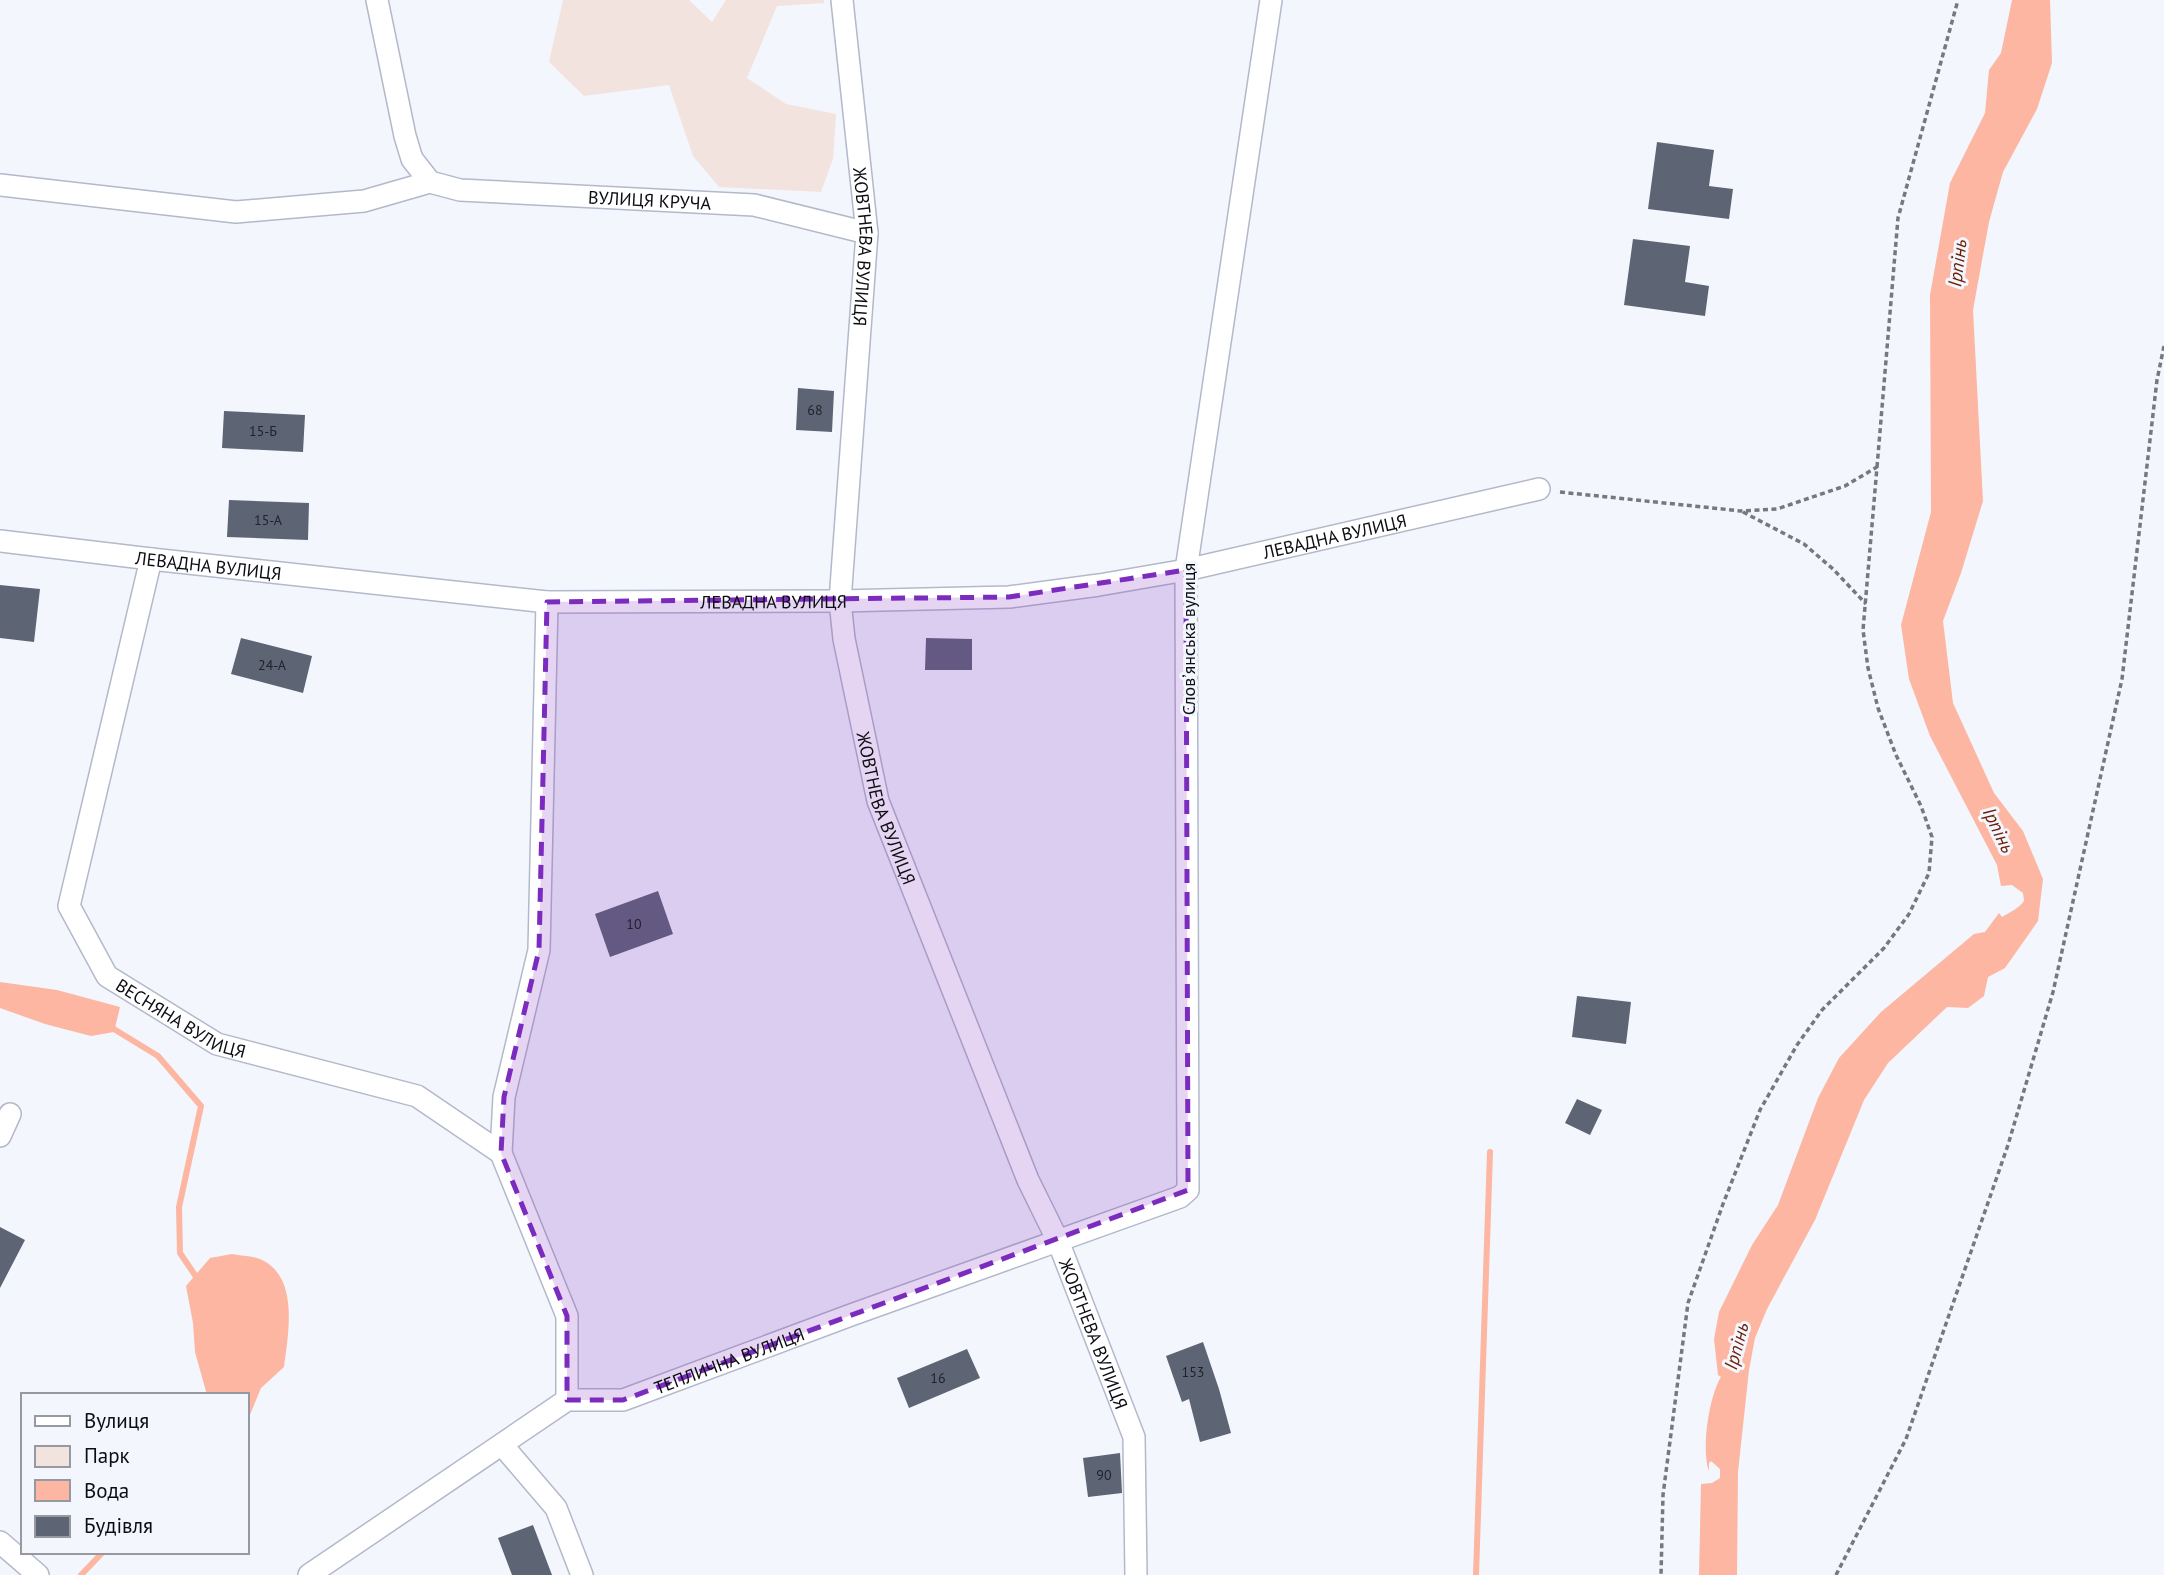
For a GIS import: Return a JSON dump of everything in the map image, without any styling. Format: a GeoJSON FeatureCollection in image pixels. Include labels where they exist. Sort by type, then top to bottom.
{"type":"FeatureCollection","features":[{"type":"Feature","properties":{"kind":"street"},"geometry":{"type":"LineString","coordinates":[[377,0],[405,136],[412,159],[430,182]]}},
{"type":"Feature","properties":{"kind":"street","name":"ЖОВТНЕВА ВУЛИЦЯ"},"geometry":{"type":"LineString","coordinates":[[842,0],[867,233],[841,601],[844,639],[878,801],[1028,1180],[1058,1241],[1134,1437],[1136,1575]]}},
{"type":"Feature","properties":{"kind":"street","name":"Словʼянська вулиця"},"geometry":{"type":"LineString","coordinates":[[1180,1197],[1188,1190],[1189,1179],[1186,570],[1271,0]]}},
{"type":"Feature","properties":{"kind":"street","name":"ВУЛИЦЯ КРУЧА"},"geometry":{"type":"LineString","coordinates":[[0,185],[236,212],[364,201],[430,182],[460,190],[754,205],[867,233]]}},
{"type":"Feature","properties":{"kind":"street","name":"ЛЕВАДНА ВУЛИЦЯ"},"geometry":{"type":"LineString","coordinates":[[0,541],[547,602],[841,601],[1009,597],[1186,570],[1539,489]]}},
{"type":"Feature","properties":{"kind":"street","name":"ВЕСНЯНА ВУЛИЦЯ"},"geometry":{"type":"LineString","coordinates":[[151,559],[69,906],[107,976],[217,1044],[417,1096],[501,1153]]}},
{"type":"Feature","properties":{"kind":"street"},"geometry":{"type":"LineString","coordinates":[[309,1575],[503,1446],[567,1400],[567,1316],[501,1153],[504,1097],[539,950],[547,602]]}},
{"type":"Feature","properties":{"kind":"street"},"geometry":{"type":"LineString","coordinates":[[0,1136],[10,1114]]}},
{"type":"Feature","properties":{"kind":"street","name":"ТЕПЛИЧНА ВУЛИЦЯ"},"geometry":{"type":"LineString","coordinates":[[567,1400],[623,1399],[1180,1197]]}},
{"type":"Feature","properties":{"kind":"street"},"geometry":{"type":"LineString","coordinates":[[503,1446],[556,1508],[582,1575]]}},
{"type":"Feature","properties":{"kind":"street"},"geometry":{"type":"LineString","coordinates":[[0,1542],[38,1575]]}},
{"type":"Feature","properties":{"kind":"path"},"geometry":{"type":"LineString","coordinates":[[1661,1575],[1663,1495],[1688,1303],[1723,1204],[1760,1110],[1797,1045],[1822,1010],[1884,948],[1909,914],[1929,873],[1932,836],[1878,708],[1868,668],[1863,630],[1898,219],[1958,0]]}},
{"type":"Feature","properties":{"kind":"path"},"geometry":{"type":"LineString","coordinates":[[1836,1575],[1906,1439],[2008,1145],[2053,992],[2122,679],[2157,380],[2164,346]]}},
{"type":"Feature","properties":{"kind":"path"},"geometry":{"type":"LineString","coordinates":[[1539,489],[1741,511],[1777,509],[1845,486],[1877,467]]}},
{"type":"Feature","properties":{"kind":"path"},"geometry":{"type":"LineString","coordinates":[[1741,511],[1804,544],[1833,569],[1866,604]]}},
{"type":"Feature","properties":{"kind":"highlighted area"},"geometry":{"type":"Polygon","coordinates":[[[1186,570],[1188,1190],[623,1400],[567,1400],[567,1316],[501,1153],[504,1097],[539,950],[547,602],[1009,597],[1186,570]]]}},
{"type":"Feature","properties":{"kind":"green space"},"geometry":{"type":"Polygon","coordinates":[[[563,0],[689,0],[712,22],[726,0],[824,0],[824,3],[777,6],[747,78],[786,104],[836,114],[833,159],[821,192],[719,187],[693,156],[669,85],[584,96],[549,62],[563,0]]]}},
{"type":"Feature","properties":{"kind":"water","name":"Ірпінь"},"geometry":{"type":"Polygon","coordinates":[[[2012,0],[2050,0],[2052,63],[2037,109],[2003,172],[1989,222],[1973,310],[1983,501],[1943,621],[1953,703],[1994,793],[2023,831],[2043,879],[2038,921],[2005,968],[1988,977],[1984,996],[1968,1008],[1947,1007],[1888,1063],[1864,1100],[1815,1220],[1767,1309],[1755,1338],[1738,1472],[1737,1575],[1699,1575],[1701,1484],[1712,1483],[1720,1478],[1720,1469],[1711,1461],[1709,1471],[1706,1450],[1710,1410],[1721,1377],[1718,1375],[1714,1339],[1719,1312],[1752,1245],[1778,1205],[1818,1098],[1839,1058],[1881,1012],[1974,934],[1985,932],[1999,913],[2002,917],[2024,901],[2023,893],[2012,885],[2001,886],[1997,865],[1930,736],[1909,679],[1901,625],[1931,512],[1930,295],[1950,183],[1985,113],[1989,70],[2001,53],[2012,0]]]}},
{"type":"Feature","properties":{"kind":"water"},"geometry":{"type":"Polygon","coordinates":[[[0,982],[57,990],[120,1007],[114,1032],[91,1036],[0,1008],[0,982]]]}},
{"type":"Feature","properties":{"kind":"water"},"geometry":{"type":"Polygon","coordinates":[[[232,1254],[261,1259],[275,1270],[287,1294],[289,1324],[284,1367],[261,1388],[248,1420],[248,1393],[206,1393],[195,1352],[186,1286],[210,1258],[232,1254]]]}},
{"type":"Feature","properties":{"kind":"building"},"geometry":{"type":"Polygon","coordinates":[[[1657,142],[1714,150],[1709,186],[1733,189],[1729,219],[1648,209],[1657,142]]]}},
{"type":"Feature","properties":{"kind":"building"},"geometry":{"type":"Polygon","coordinates":[[[1633,239],[1690,246],[1685,282],[1709,286],[1705,316],[1624,305],[1633,239]]]}},
{"type":"Feature","properties":{"kind":"building"},"geometry":{"type":"Polygon","coordinates":[[[798,388],[834,391],[832,432],[796,430],[798,388]]]}},
{"type":"Feature","properties":{"kind":"building"},"geometry":{"type":"Polygon","coordinates":[[[224,411],[305,415],[303,452],[222,448],[224,411]]]}},
{"type":"Feature","properties":{"kind":"building"},"geometry":{"type":"Polygon","coordinates":[[[229,500],[309,503],[308,540],[227,537],[229,500]]]}},
{"type":"Feature","properties":{"kind":"building"},"geometry":{"type":"Polygon","coordinates":[[[0,585],[40,589],[34,642],[0,638],[0,585]]]}},
{"type":"Feature","properties":{"kind":"building"},"geometry":{"type":"Polygon","coordinates":[[[241,638],[312,656],[303,693],[231,674],[241,638]]]}},
{"type":"Feature","properties":{"kind":"building"},"geometry":{"type":"Polygon","coordinates":[[[926,638],[972,639],[972,670],[925,670],[926,638]]]}},
{"type":"Feature","properties":{"kind":"building"},"geometry":{"type":"Polygon","coordinates":[[[658,891],[673,934],[610,957],[595,914],[658,891]]]}},
{"type":"Feature","properties":{"kind":"building"},"geometry":{"type":"Polygon","coordinates":[[[1577,996],[1631,1002],[1626,1044],[1572,1037],[1577,996]]]}},
{"type":"Feature","properties":{"kind":"building"},"geometry":{"type":"Polygon","coordinates":[[[1577,1099],[1602,1110],[1590,1135],[1565,1123],[1577,1099]]]}},
{"type":"Feature","properties":{"kind":"building"},"geometry":{"type":"Polygon","coordinates":[[[0,1227],[25,1240],[0,1288],[0,1227]]]}},
{"type":"Feature","properties":{"kind":"building"},"geometry":{"type":"Polygon","coordinates":[[[1203,1342],[1231,1433],[1200,1442],[1189,1399],[1182,1402],[1166,1356],[1203,1342]]]}},
{"type":"Feature","properties":{"kind":"building"},"geometry":{"type":"Polygon","coordinates":[[[967,1349],[980,1378],[909,1408],[897,1378],[967,1349]]]}},
{"type":"Feature","properties":{"kind":"building"},"geometry":{"type":"Polygon","coordinates":[[[1120,1453],[1122,1493],[1088,1497],[1083,1458],[1120,1453]]]}},
{"type":"Feature","properties":{"kind":"building"},"geometry":{"type":"Polygon","coordinates":[[[533,1525],[552,1575],[512,1575],[498,1538],[533,1525]]]}},
{"type":"Feature","properties":{"kind":"waterway"},"geometry":{"type":"LineString","coordinates":[[109,1026],[158,1056],[201,1106],[179,1207],[180,1253],[199,1281]]}},
{"type":"Feature","properties":{"kind":"waterway"},"geometry":{"type":"LineString","coordinates":[[1476,1575],[1490,1152]]}},
{"type":"Feature","properties":{"kind":"waterway"},"geometry":{"type":"LineString","coordinates":[[81,1575],[101,1554]]}}]}
